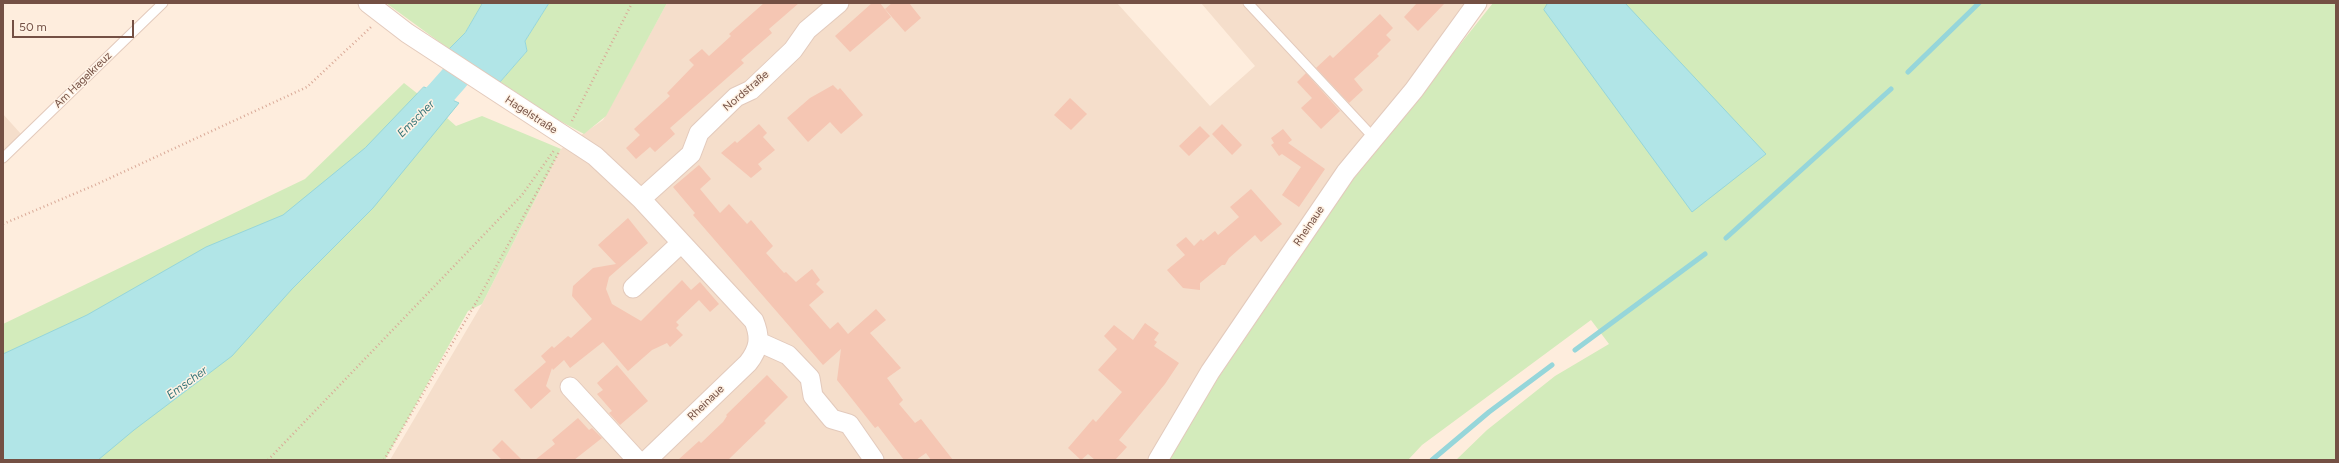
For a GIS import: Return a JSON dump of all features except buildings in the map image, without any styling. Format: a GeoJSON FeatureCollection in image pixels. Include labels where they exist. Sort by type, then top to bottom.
{"type":"FeatureCollection","features":[{"type":"Feature","properties":{"kind":"street","name":"Hagelstraße"},"geometry":{"type":"LineString","coordinates":[[368,3],[383,16],[594,156],[641,199],[754,322],[759,342]]}},
{"type":"Feature","properties":{"kind":"street","name":"Nordstraße"},"geometry":{"type":"LineString","coordinates":[[641,199],[691,154],[699,133],[736,97],[756,85],[793,50],[808,30],[839,3]]}},
{"type":"Feature","properties":{"kind":"street","name":"Rheinaue"},"geometry":{"type":"LineString","coordinates":[[1158,460],[1215,366],[1346,172],[1414,90],[1477,3]]}},
{"type":"Feature","properties":{"kind":"street"},"geometry":{"type":"LineString","coordinates":[[633,288],[681,243]]}},
{"type":"Feature","properties":{"kind":"street","name":"Rheinaue"},"geometry":{"type":"LineString","coordinates":[[646,460],[748,363],[757,352],[759,342]]}},
{"type":"Feature","properties":{"kind":"street"},"geometry":{"type":"LineString","coordinates":[[759,342],[774,347],[793,361],[810,378],[813,396],[832,419],[848,424],[874,460]]}},
{"type":"Feature","properties":{"kind":"street"},"geometry":{"type":"LineString","coordinates":[[570,386],[637,460]]}},
{"type":"Feature","properties":{"kind":"lane","name":"Am Hagelkreuz"},"geometry":{"type":"LineString","coordinates":[[3,158],[163,3]]}},
{"type":"Feature","properties":{"kind":"lane"},"geometry":{"type":"LineString","coordinates":[[1248,3],[1374,138]]}},
{"type":"Feature","properties":{"kind":"path"},"geometry":{"type":"LineString","coordinates":[[384,460],[481,294],[565,137],[632,3]]}},
{"type":"Feature","properties":{"kind":"path"},"geometry":{"type":"LineString","coordinates":[[3,224],[102,181],[307,87],[383,16]]}},
{"type":"Feature","properties":{"kind":"path"},"geometry":{"type":"LineString","coordinates":[[268,460],[522,195],[565,137]]}},
{"type":"Feature","properties":{"kind":"shaded area"},"geometry":{"type":"Polygon","coordinates":[[[667,3],[1117,3],[1210,106],[1255,66],[1201,3],[1475,3],[1156,460],[390,460],[482,304],[561,149],[603,120],[667,3]]]}},
{"type":"Feature","properties":{"kind":"shaded area"},"geometry":{"type":"Polygon","coordinates":[[[3,114],[21,134],[3,152],[3,114]]]}},
{"type":"Feature","properties":{"kind":"green space"},"geometry":{"type":"Polygon","coordinates":[[[386,3],[483,3],[465,33],[449,49],[386,3]]]}},
{"type":"Feature","properties":{"kind":"green space"},"geometry":{"type":"Polygon","coordinates":[[[549,3],[667,3],[606,116],[584,134],[551,116],[500,82],[527,51],[525,41],[549,3]]]}},
{"type":"Feature","properties":{"kind":"green space"},"geometry":{"type":"Polygon","coordinates":[[[1493,3],[2336,3],[2336,460],[1456,460],[1487,430],[1555,376],[1609,344],[1591,320],[1422,445],[1408,460],[1168,460],[1189,421],[1350,183],[1493,3]]]}},
{"type":"Feature","properties":{"kind":"green space"},"geometry":{"type":"Polygon","coordinates":[[[404,83],[418,94],[424,87],[459,103],[447,118],[456,126],[482,116],[561,149],[482,304],[468,311],[385,460],[3,460],[3,324],[305,179],[404,83]]]}},
{"type":"Feature","properties":{"kind":"water"},"geometry":{"type":"Polygon","coordinates":[[[483,3],[549,3],[525,41],[527,51],[500,82],[449,49],[465,33],[483,3]]]}},
{"type":"Feature","properties":{"kind":"water"},"geometry":{"type":"Polygon","coordinates":[[[1548,3],[1625,3],[1766,154],[1692,212],[1544,10],[1548,3]]]}},
{"type":"Feature","properties":{"kind":"water"},"geometry":{"type":"Polygon","coordinates":[[[424,87],[459,103],[373,208],[292,289],[232,356],[134,430],[98,460],[3,460],[3,354],[87,315],[206,247],[283,215],[365,148],[424,87]]]}},
{"type":"Feature","properties":{"kind":"waterway","name":"Emscher"},"geometry":{"type":"LineString","coordinates":[[413,122],[452,81],[476,51],[507,3]]}},
{"type":"Feature","properties":{"kind":"waterway"},"geometry":{"type":"LineString","coordinates":[[1908,72],[1979,3]]}},
{"type":"Feature","properties":{"kind":"waterway"},"geometry":{"type":"LineString","coordinates":[[1726,238],[1891,89]]}},
{"type":"Feature","properties":{"kind":"waterway"},"geometry":{"type":"LineString","coordinates":[[1575,350],[1705,254]]}},
{"type":"Feature","properties":{"kind":"waterway"},"geometry":{"type":"LineString","coordinates":[[1432,460],[1489,412],[1552,365]]}}]}
